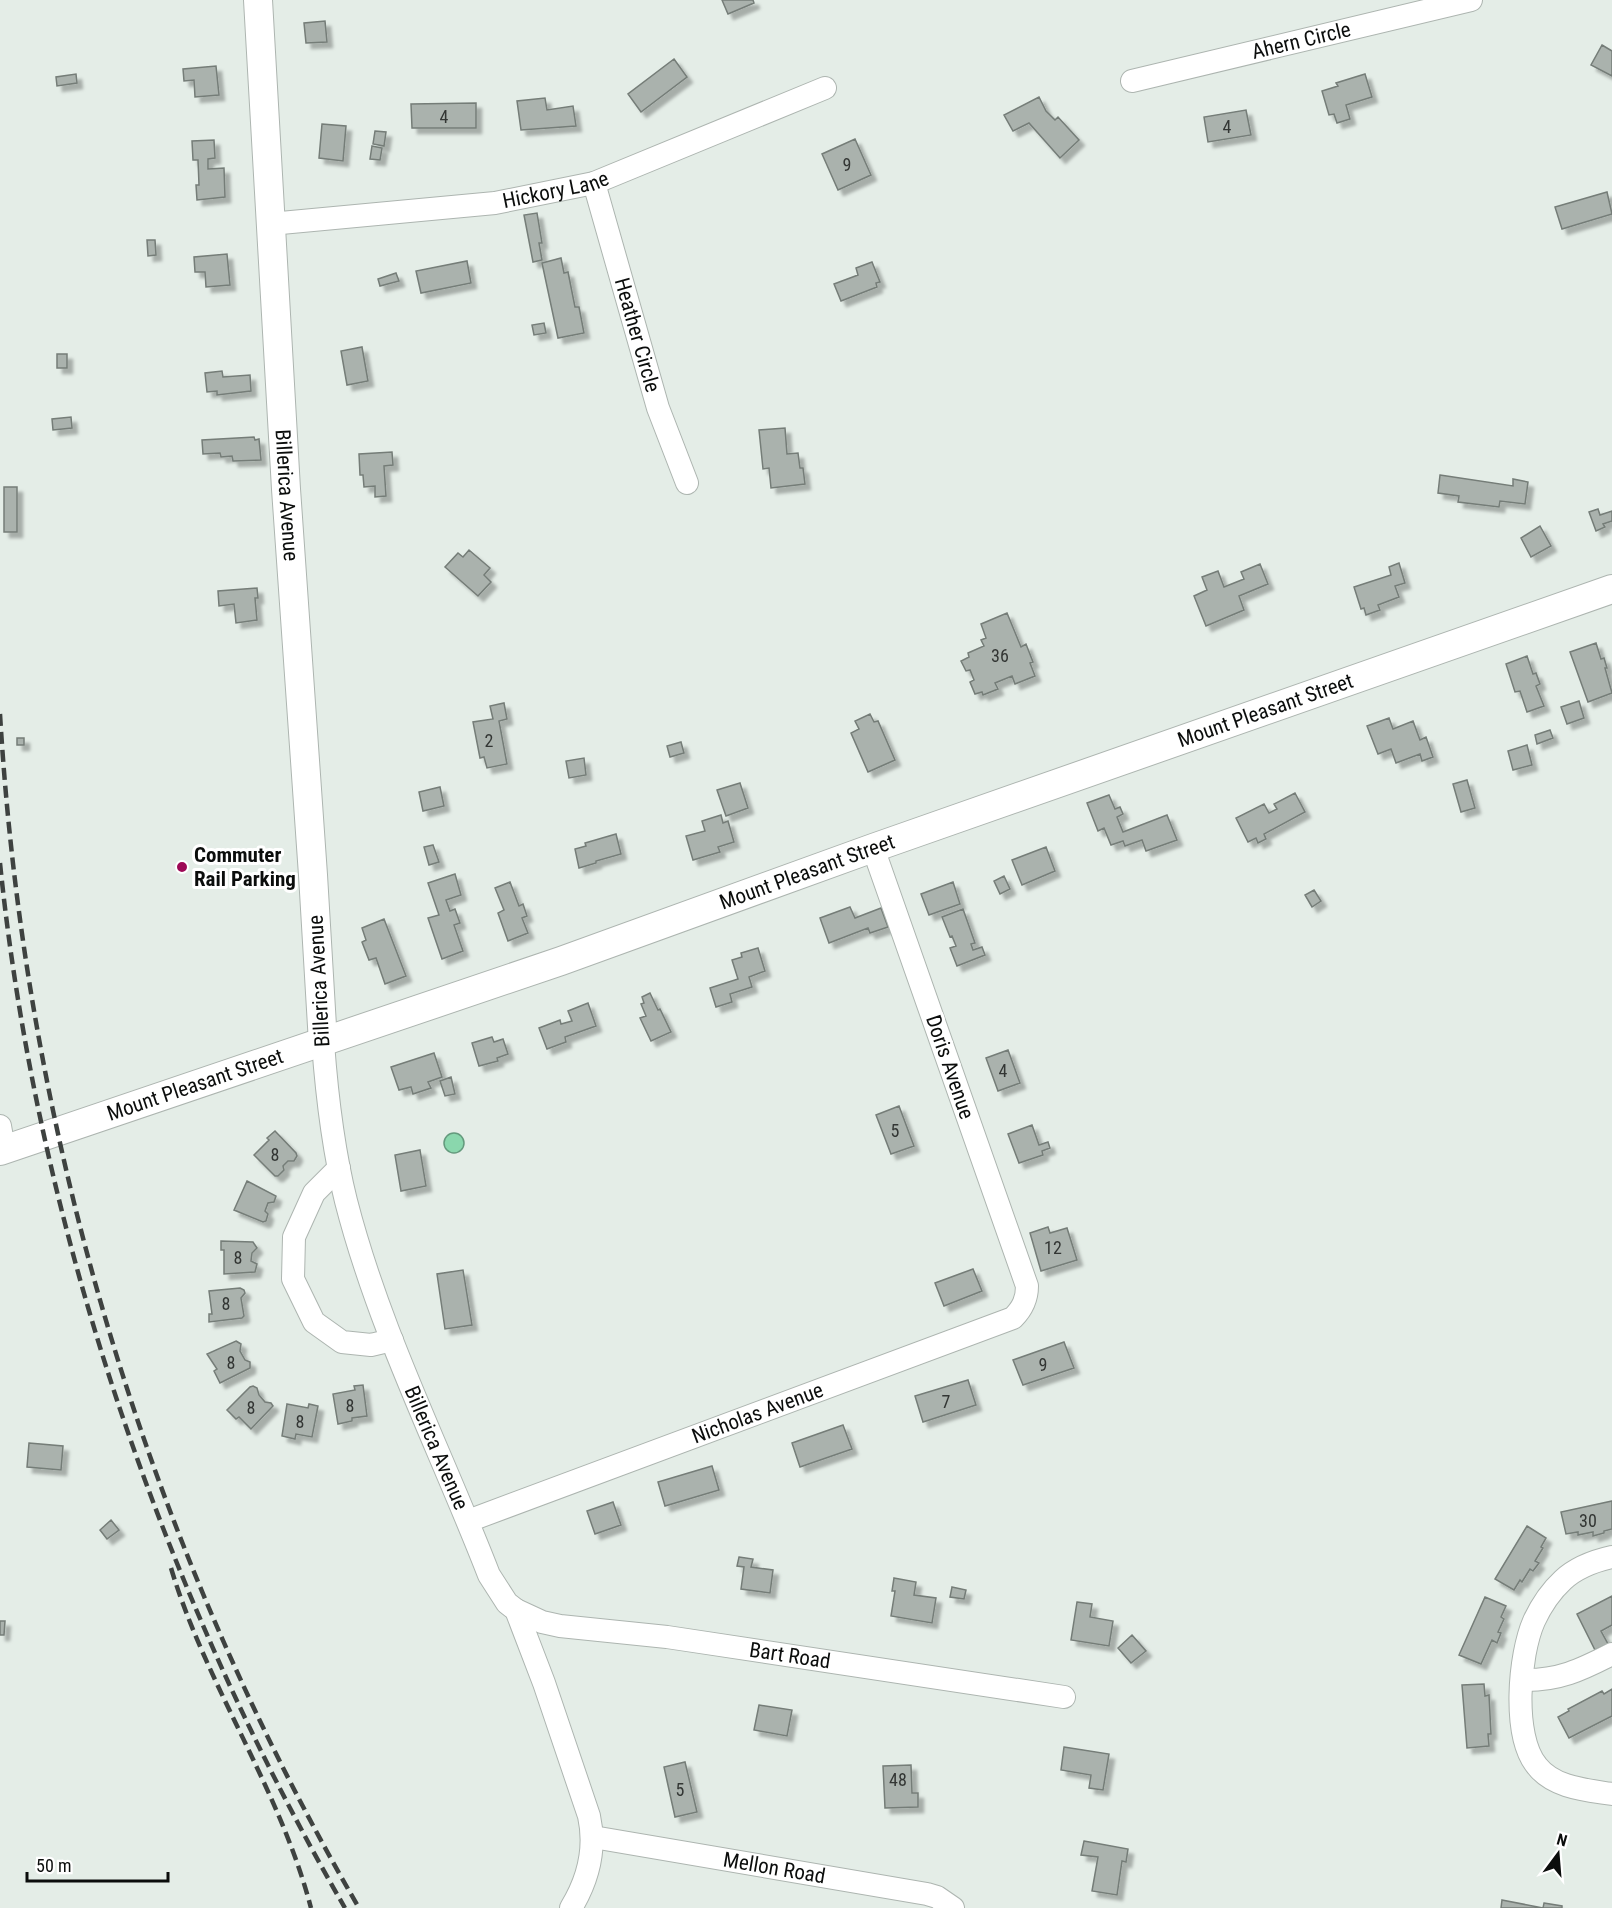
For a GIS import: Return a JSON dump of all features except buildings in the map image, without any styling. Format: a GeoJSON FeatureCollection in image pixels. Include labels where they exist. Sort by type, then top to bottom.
{"type":"FeatureCollection","features":[{"type":"Feature","properties":{"kind":"main road","name":"Billerica Avenue"},"geometry":{"type":"LineString","coordinates":[[258,0],[286,489],[323,1043]]}},
{"type":"Feature","properties":{"kind":"main road","name":"Mount Pleasant Street"},"geometry":{"type":"LineString","coordinates":[[1,1142],[323,1043],[561,962],[873,848],[1612,589]]}},
{"type":"Feature","properties":{"kind":"street","name":"Ahern Circle"},"geometry":{"type":"LineString","coordinates":[[1132,81],[1472,0]]}},
{"type":"Feature","properties":{"kind":"street","name":"Hickory Lane"},"geometry":{"type":"LineString","coordinates":[[270,224],[495,204],[594,183],[825,88]]}},
{"type":"Feature","properties":{"kind":"street","name":"Heather Circle"},"geometry":{"type":"LineString","coordinates":[[594,183],[658,408],[687,483]]}},
{"type":"Feature","properties":{"kind":"street","name":"Doris Avenue"},"geometry":{"type":"LineString","coordinates":[[873,848],[1027,1286]]}},
{"type":"Feature","properties":{"kind":"street","name":"Billerica Avenue"},"geometry":{"type":"LineString","coordinates":[[323,1043],[329,1112],[339,1168],[359,1243],[392,1340],[489,1575],[507,1603],[516,1610],[589,1816],[593,1837],[589,1866],[572,1908]]}},
{"type":"Feature","properties":{"kind":"street"},"geometry":{"type":"LineString","coordinates":[[339,1168],[314,1193],[294,1237],[293,1279],[314,1322],[342,1342],[371,1345],[392,1340]]}},
{"type":"Feature","properties":{"kind":"street","name":"Nicholas Avenue"},"geometry":{"type":"LineString","coordinates":[[468,1521],[1013,1318],[1025,1303],[1027,1286]]}},
{"type":"Feature","properties":{"kind":"street"},"geometry":{"type":"LineString","coordinates":[[1612,1557],[1598,1560],[1573,1572],[1551,1592],[1534,1622],[1526,1652],[1520,1701],[1523,1737],[1529,1755],[1537,1767],[1548,1777],[1563,1784],[1578,1789],[1612,1794]]}},
{"type":"Feature","properties":{"kind":"street","name":"Bart Road"},"geometry":{"type":"LineString","coordinates":[[516,1610],[542,1622],[560,1626],[667,1637],[1064,1698]]}},
{"type":"Feature","properties":{"kind":"street"},"geometry":{"type":"LineString","coordinates":[[1522,1680],[1565,1676],[1612,1654]]}},
{"type":"Feature","properties":{"kind":"street","name":"Mellon Road"},"geometry":{"type":"LineString","coordinates":[[593,1837],[927,1894],[953,1908]]}},
{"type":"Feature","properties":{"kind":"shaded area"},"geometry":{"type":"Polygon","coordinates":[[[454,1133],[461,1136],[464,1143],[461,1150],[454,1153],[447,1150],[444,1143],[447,1136],[454,1133]]]}},
{"type":"Feature","properties":{"kind":"railway"},"geometry":{"type":"LineString","coordinates":[[0,714],[14,871],[37,1027],[69,1181],[109,1332],[159,1481],[217,1627],[284,1769],[359,1908]]}},
{"type":"Feature","properties":{"kind":"railway"},"geometry":{"type":"LineString","coordinates":[[0,863],[18,999],[44,1135],[77,1270],[118,1404],[166,1535],[220,1663],[279,1788],[345,1908]]}},
{"type":"Feature","properties":{"kind":"railway"},"geometry":{"type":"LineString","coordinates":[[171,1568],[203,1654],[281,1821],[298,1864],[311,1908]]}},
{"type":"Feature","properties":{"kind":"place","name":"Commuter Rail Parking"},"geometry":{"type":"Point","coordinates":[182,867]}}]}
